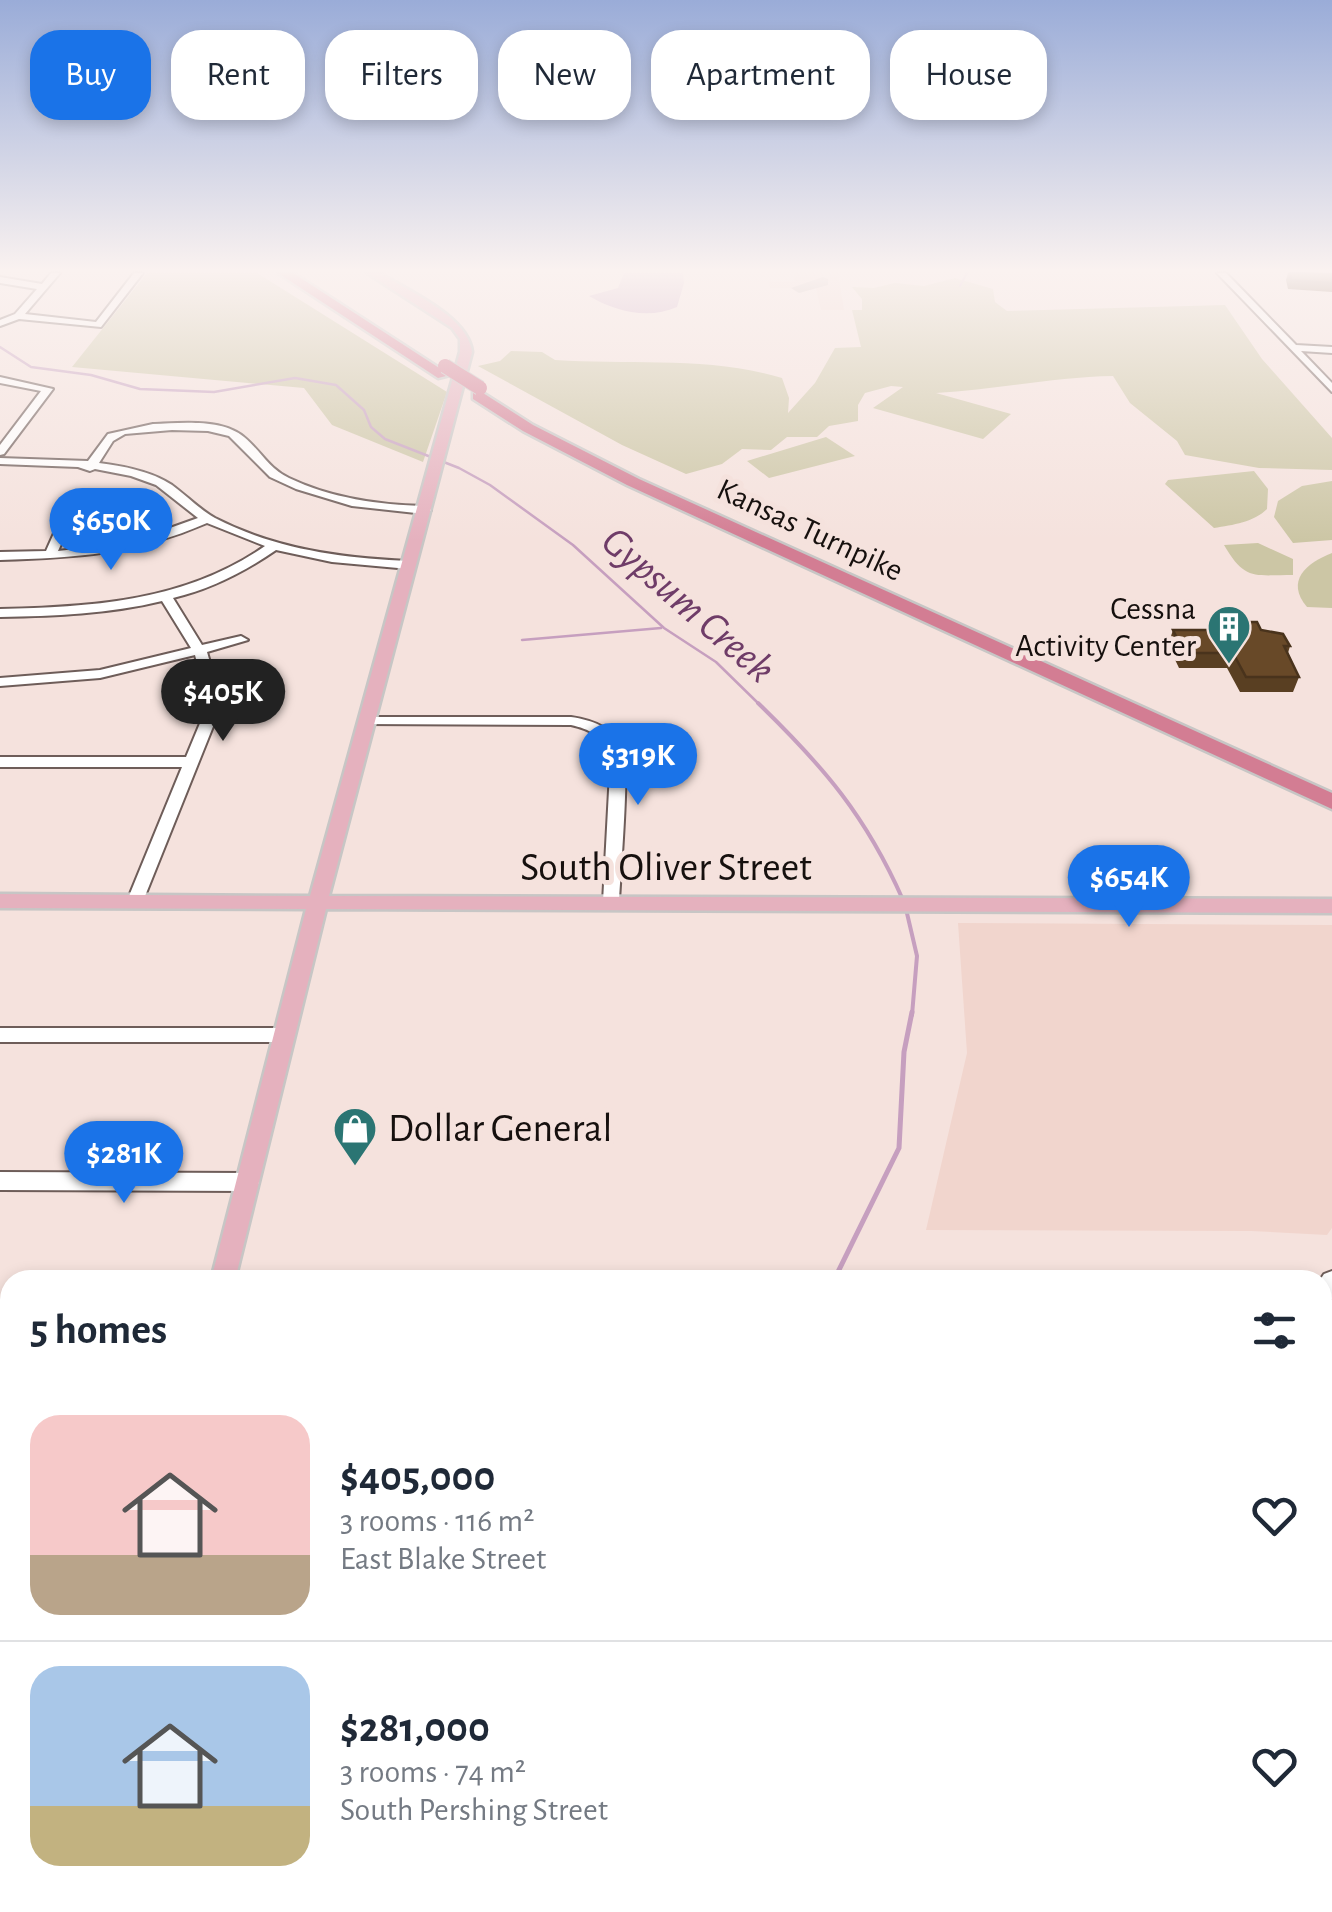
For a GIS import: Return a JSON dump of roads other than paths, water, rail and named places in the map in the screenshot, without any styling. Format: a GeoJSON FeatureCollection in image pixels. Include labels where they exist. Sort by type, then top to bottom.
{"type":"FeatureCollection","features":[{"type":"Feature","properties":{"kind":"highway","name":"Kansas Turnpike"},"geometry":{"type":"LineString","coordinates":[[431,362],[444,370]]}},
{"type":"Feature","properties":{"kind":"highway","name":"Kansas Turnpike"},"geometry":{"type":"LineString","coordinates":[[432,362],[528,428],[633,482],[1332,802]]}},
{"type":"Feature","properties":{"kind":"highway","name":"Kansas Turnpike"},"geometry":{"type":"LineString","coordinates":[[479,392],[644,478],[1332,789]]}},
{"type":"Feature","properties":{"kind":"main road"},"geometry":{"type":"LineString","coordinates":[[227,1270],[318,901],[464,362]]}},
{"type":"Feature","properties":{"kind":"main road","name":"South Oliver Street"},"geometry":{"type":"LineString","coordinates":[[0,902],[1332,906]]}},
{"type":"Feature","properties":{"kind":"street"},"geometry":{"type":"LineString","coordinates":[[1300,362],[1332,401]]}},
{"type":"Feature","properties":{"kind":"street"},"geometry":{"type":"LineString","coordinates":[[1302,362],[1332,388]]}},
{"type":"Feature","properties":{"kind":"street"},"geometry":{"type":"LineString","coordinates":[[1330,362],[1332,388]]}},
{"type":"Feature","properties":{"kind":"street"},"geometry":{"type":"LineString","coordinates":[[0,380],[48,389],[0,452]]}},
{"type":"Feature","properties":{"kind":"street"},"geometry":{"type":"LineString","coordinates":[[90,468],[108,441],[122,432],[220,430],[238,436],[260,465],[283,480],[365,505],[424,510]]}},
{"type":"Feature","properties":{"kind":"street"},"geometry":{"type":"LineString","coordinates":[[0,461],[90,468],[150,478],[206,518],[276,544],[342,560],[409,564]]}},
{"type":"Feature","properties":{"kind":"street"},"geometry":{"type":"LineString","coordinates":[[50,555],[65,522],[62,518]]}},
{"type":"Feature","properties":{"kind":"street"},"geometry":{"type":"LineString","coordinates":[[0,556],[94,555],[142,546],[206,518]]}},
{"type":"Feature","properties":{"kind":"street"},"geometry":{"type":"LineString","coordinates":[[0,613],[103,608],[164,594],[219,578],[276,544]]}},
{"type":"Feature","properties":{"kind":"street"},"geometry":{"type":"LineString","coordinates":[[135,901],[215,704],[200,651],[164,594]]}},
{"type":"Feature","properties":{"kind":"street"},"geometry":{"type":"LineString","coordinates":[[0,682],[100,674],[241,640]]}},
{"type":"Feature","properties":{"kind":"street"},"geometry":{"type":"LineString","coordinates":[[367,721],[571,721],[584,723],[607,736],[618,753],[610,902]]}},
{"type":"Feature","properties":{"kind":"street"},"geometry":{"type":"LineString","coordinates":[[0,762],[191,762]]}},
{"type":"Feature","properties":{"kind":"street"},"geometry":{"type":"LineString","coordinates":[[0,1035],[285,1035]]}},
{"type":"Feature","properties":{"kind":"street"},"geometry":{"type":"LineString","coordinates":[[0,1180],[249,1182]]}},
{"type":"Feature","properties":{"kind":"waterway","name":"Gypsum Creek"},"geometry":{"type":"LineString","coordinates":[[24,362],[140,389],[214,392],[295,378],[336,385],[364,410],[371,427],[385,439],[459,468],[490,485],[573,545],[664,628],[716,662],[760,705]]}},
{"type":"Feature","properties":{"kind":"waterway"},"geometry":{"type":"LineString","coordinates":[[522,640],[661,628]]}},
{"type":"Feature","properties":{"kind":"waterway","name":"Gypsum Creek"},"geometry":{"type":"LineString","coordinates":[[760,705],[841,794],[874,843],[903,900]]}},
{"type":"Feature","properties":{"kind":"waterway","name":"Gypsum Creek"},"geometry":{"type":"LineString","coordinates":[[906,909],[917,956],[912,1015]]}},
{"type":"Feature","properties":{"kind":"waterway","name":"Gypsum Creek"},"geometry":{"type":"LineString","coordinates":[[839,1270],[899,1148],[904,1052],[912,1012]]}},
{"type":"Feature","properties":{"kind":"place","name":"Cessna Activity Center"},"geometry":{"type":"Point","coordinates":[1229,665]}},
{"type":"Feature","properties":{"kind":"place","name":"Dollar General"},"geometry":{"type":"Point","coordinates":[355,1167]}}]}
